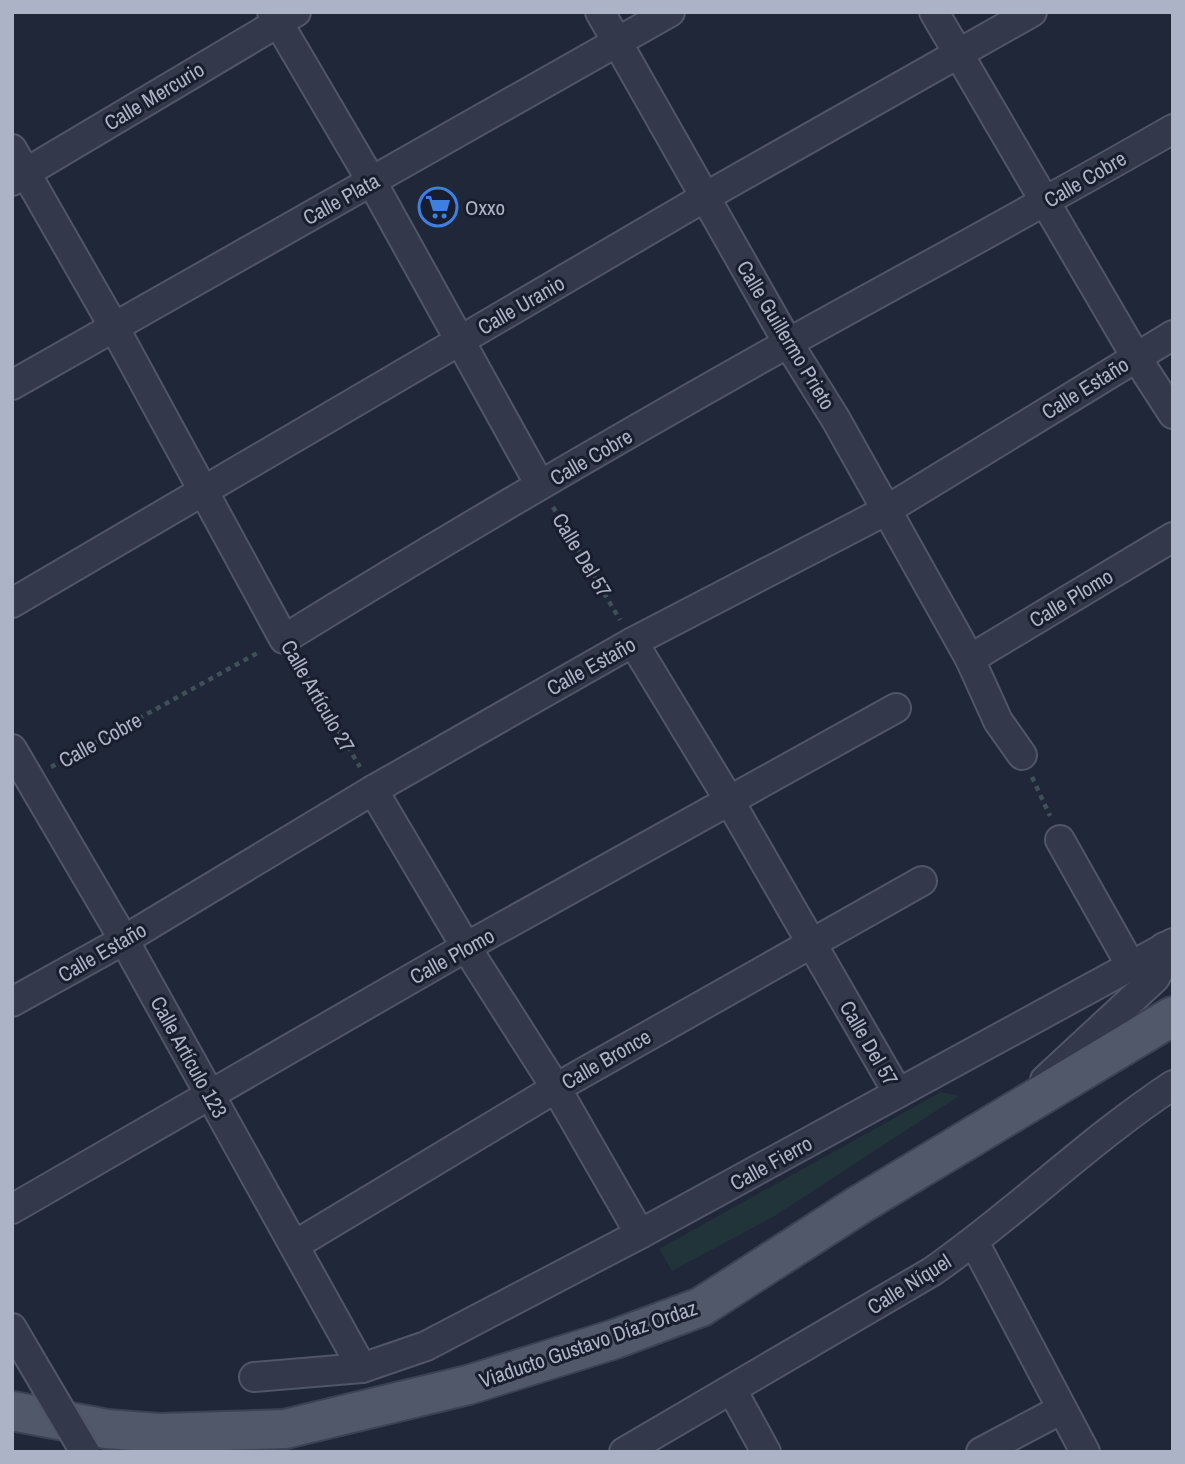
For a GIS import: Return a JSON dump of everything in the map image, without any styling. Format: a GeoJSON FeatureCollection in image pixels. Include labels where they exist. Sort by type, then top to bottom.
{"type":"FeatureCollection","features":[{"type":"Feature","properties":{"kind":"main road","name":"Viaducto Gustavo Díaz Ordaz"},"geometry":{"type":"LineString","coordinates":[[12,1411],[107,1429],[274,1440],[615,1339],[701,1307],[859,1205],[1173,1016]]}},
{"type":"Feature","properties":{"kind":"street","name":"Calle Guillermo Prieto"},"geometry":{"type":"LineString","coordinates":[[600,12],[788,343],[835,418],[970,659],[998,721],[1022,755]]}},
{"type":"Feature","properties":{"kind":"street","name":"Calle Plata"},"geometry":{"type":"LineString","coordinates":[[12,385],[670,12]]}},
{"type":"Feature","properties":{"kind":"street"},"geometry":{"type":"LineString","coordinates":[[934,12],[1136,357],[1173,414]]}},
{"type":"Feature","properties":{"kind":"street","name":"Calle Uranio"},"geometry":{"type":"LineString","coordinates":[[12,603],[705,197],[1032,12]]}},
{"type":"Feature","properties":{"kind":"street"},"geometry":{"type":"LineString","coordinates":[[282,16],[540,485]]}},
{"type":"Feature","properties":{"kind":"street","name":"Calle Mercurio"},"geometry":{"type":"LineString","coordinates":[[17,168],[282,16]]}},
{"type":"Feature","properties":{"kind":"street","name":"Calle Cobre"},"geometry":{"type":"LineString","coordinates":[[284,639],[540,485],[788,343],[1173,129]]}},
{"type":"Feature","properties":{"kind":"street","name":"Calle Artículo 27"},"geometry":{"type":"LineString","coordinates":[[17,168],[114,327],[284,639]]}},
{"type":"Feature","properties":{"kind":"street","name":"Calle Estaño"},"geometry":{"type":"LineString","coordinates":[[12,1002],[124,940],[373,790],[633,642],[885,511],[1173,335]]}},
{"type":"Feature","properties":{"kind":"street","name":"Calle Plomo"},"geometry":{"type":"LineString","coordinates":[[970,659],[1173,537]]}},
{"type":"Feature","properties":{"kind":"street","name":"Calle Del 57"},"geometry":{"type":"LineString","coordinates":[[633,642],[729,800],[898,1093]]}},
{"type":"Feature","properties":{"kind":"street","name":"Calle Plomo"},"geometry":{"type":"LineString","coordinates":[[12,1209],[467,947],[895,708]]}},
{"type":"Feature","properties":{"kind":"street","name":"Calle Artículo 123"},"geometry":{"type":"LineString","coordinates":[[12,749],[21,784],[124,940],[362,1368]]}},
{"type":"Feature","properties":{"kind":"street"},"geometry":{"type":"LineString","coordinates":[[373,790],[556,1088],[640,1234]]}},
{"type":"Feature","properties":{"kind":"street"},"geometry":{"type":"LineString","coordinates":[[1060,839],[1131,966]]}},
{"type":"Feature","properties":{"kind":"street","name":"Calle Bronce"},"geometry":{"type":"LineString","coordinates":[[295,1245],[556,1088],[922,881]]}},
{"type":"Feature","properties":{"kind":"street"},"geometry":{"type":"LineString","coordinates":[[1025,1104],[1039,1084],[1155,978],[1169,945]]}},
{"type":"Feature","properties":{"kind":"street","name":"Calle Fierro"},"geometry":{"type":"LineString","coordinates":[[254,1377],[362,1368],[426,1346],[640,1234],[1169,945]]}},
{"type":"Feature","properties":{"kind":"street","name":"Calle Níquel"},"geometry":{"type":"LineString","coordinates":[[624,1452],[892,1296],[974,1242],[1088,1146],[1173,1085]]}},
{"type":"Feature","properties":{"kind":"street"},"geometry":{"type":"LineString","coordinates":[[974,1242],[1086,1452]]}},
{"type":"Feature","properties":{"kind":"street"},"geometry":{"type":"LineString","coordinates":[[12,1328],[85,1452]]}},
{"type":"Feature","properties":{"kind":"street"},"geometry":{"type":"LineString","coordinates":[[732,1390],[766,1452]]}},
{"type":"Feature","properties":{"kind":"street"},"geometry":{"type":"LineString","coordinates":[[981,1452],[1062,1409]]}},
{"type":"Feature","properties":{"kind":"path","name":"Calle Del 57"},"geometry":{"type":"LineString","coordinates":[[540,485],[633,642]]}},
{"type":"Feature","properties":{"kind":"path","name":"Calle Cobre"},"geometry":{"type":"LineString","coordinates":[[21,784],[284,639]]}},
{"type":"Feature","properties":{"kind":"path","name":"Calle Artículo 27"},"geometry":{"type":"LineString","coordinates":[[284,639],[373,790]]}},
{"type":"Feature","properties":{"kind":"path"},"geometry":{"type":"LineString","coordinates":[[1022,755],[1060,839]]}},
{"type":"Feature","properties":{"kind":"shaded area"},"geometry":{"type":"Polygon","coordinates":[[[941,1092],[959,1096],[773,1217],[672,1271],[659,1249],[941,1092]]]}},
{"type":"Feature","properties":{"kind":"place","name":"Oxxo"},"geometry":{"type":"Point","coordinates":[438,207]}}]}
